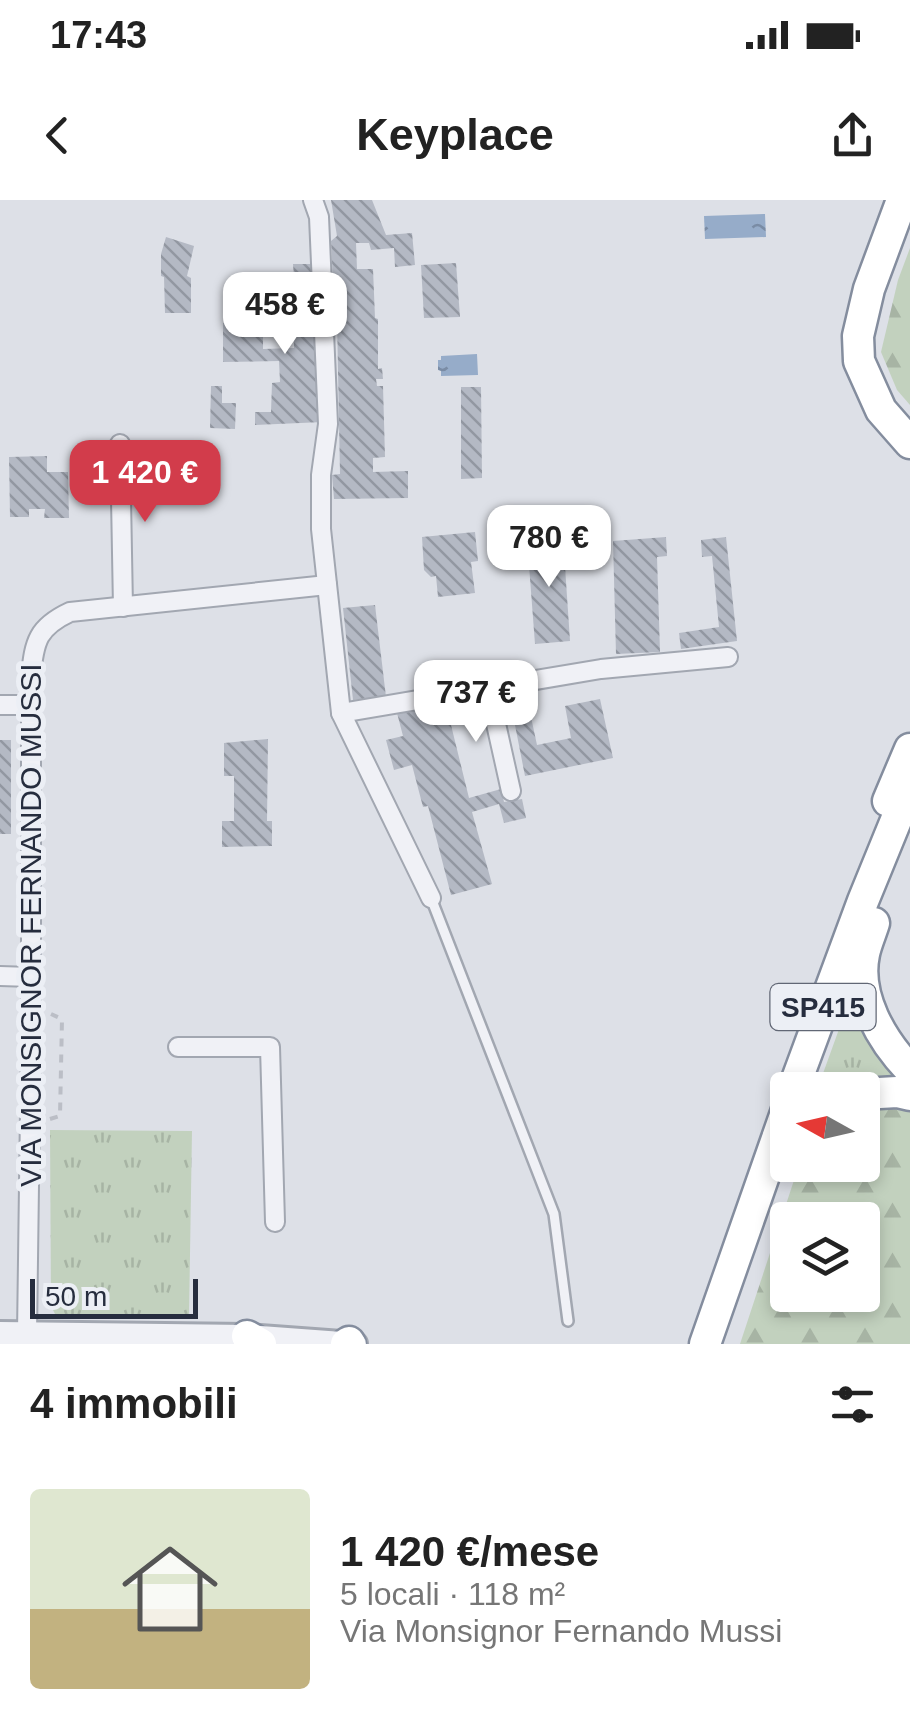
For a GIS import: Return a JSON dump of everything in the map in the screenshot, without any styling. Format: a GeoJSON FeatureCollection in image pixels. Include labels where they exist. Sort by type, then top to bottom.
{"type":"FeatureCollection","features":[{"type":"Feature","properties":{"kind":"highway"},"geometry":{"type":"LineString","coordinates":[[902,200],[869,289],[858,336],[859,361],[880,410],[906,436]]}},
{"type":"Feature","properties":{"kind":"highway"},"geometry":{"type":"LineString","coordinates":[[854,925],[877,826],[910,749]]}},
{"type":"Feature","properties":{"kind":"highway","name":"SP415"},"geometry":{"type":"LineString","coordinates":[[801,1072],[910,786]]}},
{"type":"Feature","properties":{"kind":"highway"},"geometry":{"type":"LineString","coordinates":[[910,827],[863,957],[865,994],[874,1020],[890,1048],[910,1070]]}},
{"type":"Feature","properties":{"kind":"highway"},"geometry":{"type":"LineString","coordinates":[[880,1093],[910,1096]]}},
{"type":"Feature","properties":{"kind":"highway"},"geometry":{"type":"LineString","coordinates":[[706,1344],[770,1156]]}},
{"type":"Feature","properties":{"kind":"highway"},"geometry":{"type":"LineString","coordinates":[[740,1238],[766,1204],[777,1182]]}},
{"type":"Feature","properties":{"kind":"street"},"geometry":{"type":"LineString","coordinates":[[313,200],[319,217],[328,424],[320,476],[321,529],[341,712],[430,898]]}},
{"type":"Feature","properties":{"kind":"street"},"geometry":{"type":"LineString","coordinates":[[120,444],[123,607]]}},
{"type":"Feature","properties":{"kind":"street","name":"VIA MONSIGNOR FERNANDO MUSSI"},"geometry":{"type":"LineString","coordinates":[[27,1334],[33,647],[48,622],[70,612],[327,585]]}},
{"type":"Feature","properties":{"kind":"street"},"geometry":{"type":"LineString","coordinates":[[341,712],[602,669],[728,657]]}},
{"type":"Feature","properties":{"kind":"street"},"geometry":{"type":"LineString","coordinates":[[488,688],[511,791]]}},
{"type":"Feature","properties":{"kind":"street"},"geometry":{"type":"LineString","coordinates":[[0,705],[31,706]]}},
{"type":"Feature","properties":{"kind":"street"},"geometry":{"type":"LineString","coordinates":[[0,976],[31,977]]}},
{"type":"Feature","properties":{"kind":"street"},"geometry":{"type":"LineString","coordinates":[[178,1047],[270,1048],[276,1222]]}},
{"type":"Feature","properties":{"kind":"street"},"geometry":{"type":"LineString","coordinates":[[0,1334],[350,1344]]}},
{"type":"Feature","properties":{"kind":"lane"},"geometry":{"type":"LineString","coordinates":[[430,898],[554,1214],[568,1321]]}},
{"type":"Feature","properties":{"kind":"path"},"geometry":{"type":"LineString","coordinates":[[45,1006],[62,1019],[60,1116],[47,1122]]}},
{"type":"Feature","properties":{"kind":"green space"},"geometry":{"type":"Polygon","coordinates":[[[910,248],[910,405],[897,390],[881,352],[910,248]]]}},
{"type":"Feature","properties":{"kind":"green space"},"geometry":{"type":"Polygon","coordinates":[[[851,996],[877,1054],[893,1075],[824,1072],[851,996]]]}},
{"type":"Feature","properties":{"kind":"green space"},"geometry":{"type":"Polygon","coordinates":[[[880,1105],[910,1111],[910,1344],[740,1344],[770,1253],[770,1312],[880,1312],[880,1202],[787,1202],[793,1182],[880,1182],[880,1105]]]}},
{"type":"Feature","properties":{"kind":"green space"},"geometry":{"type":"Polygon","coordinates":[[[50,1130],[192,1131],[189,1317],[55,1314],[51,1306],[50,1130]]]}},
{"type":"Feature","properties":{"kind":"water"},"geometry":{"type":"Polygon","coordinates":[[[765,214],[766,237],[705,239],[704,216],[765,214]]]}},
{"type":"Feature","properties":{"kind":"water"},"geometry":{"type":"Polygon","coordinates":[[[477,354],[478,375],[441,376],[441,356],[477,354]]]}},
{"type":"Feature","properties":{"kind":"building"},"geometry":{"type":"Polygon","coordinates":[[[331,200],[372,200],[386,235],[412,233],[415,265],[395,267],[394,248],[371,250],[369,243],[356,243],[357,269],[373,269],[378,369],[382,368],[383,379],[376,379],[377,386],[383,386],[385,457],[373,458],[373,472],[408,471],[408,498],[334,499],[332,475],[340,474],[331,241],[337,236],[331,200]]]}},
{"type":"Feature","properties":{"kind":"building"},"geometry":{"type":"Polygon","coordinates":[[[166,237],[194,246],[187,276],[191,278],[191,313],[165,313],[161,254],[166,237]]]}},
{"type":"Feature","properties":{"kind":"building"},"geometry":{"type":"Polygon","coordinates":[[[456,263],[460,317],[424,318],[421,265],[456,263]]]}},
{"type":"Feature","properties":{"kind":"building"},"geometry":{"type":"Polygon","coordinates":[[[293,264],[311,264],[323,422],[255,425],[255,412],[271,412],[272,383],[280,382],[279,361],[223,362],[223,323],[263,323],[263,349],[294,348],[293,314],[278,315],[278,302],[296,303],[293,264]]]}},
{"type":"Feature","properties":{"kind":"building"},"geometry":{"type":"Polygon","coordinates":[[[211,386],[222,386],[222,403],[236,403],[235,429],[210,428],[211,386]]]}},
{"type":"Feature","properties":{"kind":"building"},"geometry":{"type":"Polygon","coordinates":[[[461,387],[481,387],[482,478],[461,479],[461,387]]]}},
{"type":"Feature","properties":{"kind":"building"},"geometry":{"type":"Polygon","coordinates":[[[47,456],[47,472],[68,472],[69,518],[44,518],[45,509],[29,509],[29,517],[10,517],[9,457],[47,456]]]}},
{"type":"Feature","properties":{"kind":"building"},"geometry":{"type":"Polygon","coordinates":[[[475,532],[478,561],[471,562],[475,593],[438,597],[436,576],[431,577],[424,570],[422,537],[475,532]]]}},
{"type":"Feature","properties":{"kind":"building"},"geometry":{"type":"Polygon","coordinates":[[[563,537],[570,641],[535,644],[527,539],[563,537]]]}},
{"type":"Feature","properties":{"kind":"building"},"geometry":{"type":"Polygon","coordinates":[[[666,537],[667,556],[657,557],[660,652],[616,654],[613,541],[666,537]]]}},
{"type":"Feature","properties":{"kind":"building"},"geometry":{"type":"Polygon","coordinates":[[[726,537],[737,641],[681,649],[679,633],[719,627],[712,556],[702,557],[701,540],[726,537]]]}},
{"type":"Feature","properties":{"kind":"building"},"geometry":{"type":"Polygon","coordinates":[[[375,605],[386,697],[353,700],[343,608],[375,605]]]}},
{"type":"Feature","properties":{"kind":"building"},"geometry":{"type":"Polygon","coordinates":[[[484,697],[488,715],[451,725],[469,798],[501,789],[504,802],[522,799],[526,818],[504,823],[499,804],[472,812],[492,884],[451,895],[428,806],[423,807],[412,765],[394,770],[386,740],[403,736],[397,713],[484,697]]]}},
{"type":"Feature","properties":{"kind":"building"},"geometry":{"type":"Polygon","coordinates":[[[600,699],[613,758],[525,776],[514,720],[531,717],[537,745],[571,738],[565,706],[600,699]]]}},
{"type":"Feature","properties":{"kind":"building"},"geometry":{"type":"Polygon","coordinates":[[[268,739],[267,821],[272,821],[272,846],[222,847],[222,821],[234,821],[234,776],[224,776],[224,743],[268,739]]]}},
{"type":"Feature","properties":{"kind":"building"},"geometry":{"type":"Polygon","coordinates":[[[0,740],[11,740],[11,834],[0,834],[0,740]]]}}]}
